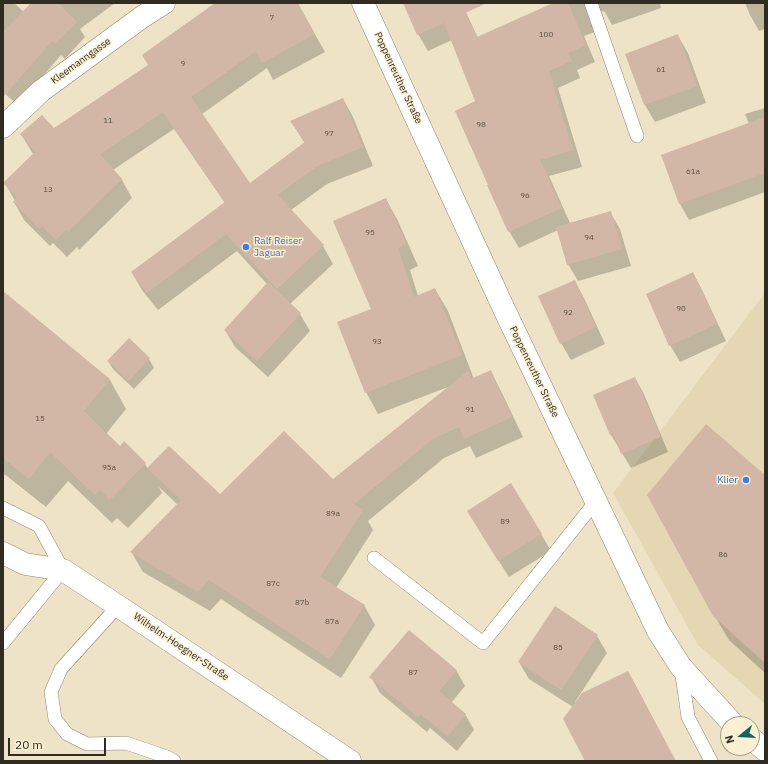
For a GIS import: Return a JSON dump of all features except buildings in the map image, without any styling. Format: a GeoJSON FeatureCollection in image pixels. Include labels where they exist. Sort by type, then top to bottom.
{"type":"FeatureCollection","features":[{"type":"Feature","properties":{"kind":"street","name":"Kleemanngasse"},"geometry":{"type":"LineString","coordinates":[[3,127],[41,91],[142,17],[164,3]]}},
{"type":"Feature","properties":{"kind":"street","name":"Poppenreuther Straße"},"geometry":{"type":"LineString","coordinates":[[363,3],[504,309],[658,631],[681,667],[726,716]]}},
{"type":"Feature","properties":{"kind":"street","name":"Wilhelm-Hoegner-Straße"},"geometry":{"type":"LineString","coordinates":[[3,553],[25,564],[63,570],[350,761]]}},
{"type":"Feature","properties":{"kind":"lane"},"geometry":{"type":"LineString","coordinates":[[591,3],[637,136]]}},
{"type":"Feature","properties":{"kind":"lane"},"geometry":{"type":"LineString","coordinates":[[374,558],[483,643],[596,501]]}},
{"type":"Feature","properties":{"kind":"lane"},"geometry":{"type":"LineString","coordinates":[[3,508],[39,526],[63,570],[3,643]]}},
{"type":"Feature","properties":{"kind":"lane"},"geometry":{"type":"LineString","coordinates":[[118,606],[62,669],[51,692],[55,719],[67,734],[87,744],[126,743],[167,757],[174,761]]}},
{"type":"Feature","properties":{"kind":"lane"},"geometry":{"type":"LineString","coordinates":[[681,667],[688,717],[711,761]]}},
{"type":"Feature","properties":{"kind":"shaded area"},"geometry":{"type":"Polygon","coordinates":[[[765,293],[765,704],[698,645],[613,493],[765,293]]]}},
{"type":"Feature","properties":{"kind":"place","name":"Ralf Reiser Jaguar"},"geometry":{"type":"Point","coordinates":[246,247]}},
{"type":"Feature","properties":{"kind":"place","name":"Klier"},"geometry":{"type":"Point","coordinates":[746,480]}}]}
